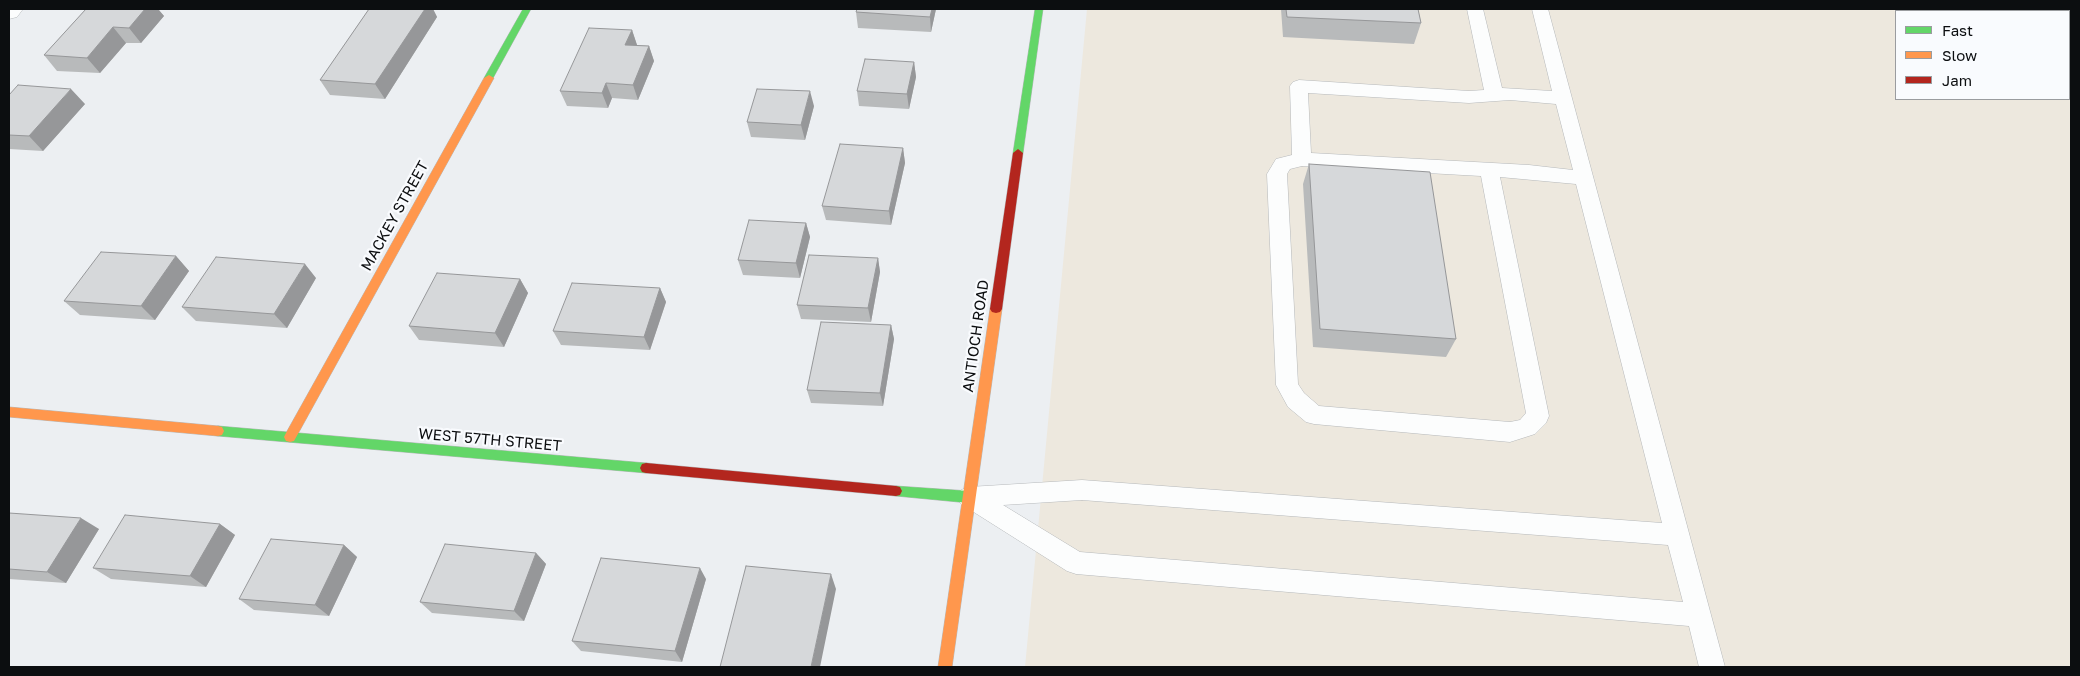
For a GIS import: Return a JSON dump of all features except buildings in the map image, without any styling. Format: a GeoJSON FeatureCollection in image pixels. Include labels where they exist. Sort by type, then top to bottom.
{"type":"FeatureCollection","features":[{"type":"Feature","properties":{"kind":"street"},"geometry":{"type":"LineString","coordinates":[[9,12],[12,9]]}},
{"type":"Feature","properties":{"kind":"street","name":"MACKEY STREET"},"geometry":{"type":"LineString","coordinates":[[290,438],[527,9]]}},
{"type":"Feature","properties":{"kind":"street","name":"ANTIOCH ROAD"},"geometry":{"type":"LineString","coordinates":[[945,667],[1039,9]]}},
{"type":"Feature","properties":{"kind":"street","name":"WEST 57TH STREET"},"geometry":{"type":"LineString","coordinates":[[9,412],[969,497]]}},
{"type":"Feature","properties":{"kind":"lane"},"geometry":{"type":"LineString","coordinates":[[1475,9],[1494,95]]}},
{"type":"Feature","properties":{"kind":"lane"},"geometry":{"type":"LineString","coordinates":[[1540,9],[1712,667]]}},
{"type":"Feature","properties":{"kind":"lane"},"geometry":{"type":"LineString","coordinates":[[1302,159],[1299,86],[1469,97],[1510,94],[1563,98]]}},
{"type":"Feature","properties":{"kind":"lane"},"geometry":{"type":"LineString","coordinates":[[1489,170],[1538,416],[1527,427],[1510,432],[1314,415],[1296,400],[1287,385],[1277,174],[1283,164],[1302,159],[1529,172],[1584,178]]}},
{"type":"Feature","properties":{"kind":"lane"},"geometry":{"type":"LineString","coordinates":[[969,497],[1082,490],[1677,535]]}},
{"type":"Feature","properties":{"kind":"lane"},"geometry":{"type":"LineString","coordinates":[[969,497],[1076,563],[1698,615]]}},
{"type":"Feature","properties":{"kind":"shaded area"},"geometry":{"type":"Polygon","coordinates":[[[1087,9],[2071,9],[2071,667],[1025,667],[1087,9]]]}},
{"type":"Feature","properties":{"kind":"traffic: fast"},"geometry":{"type":"LineString","coordinates":[[489,78],[527,9]]}},
{"type":"Feature","properties":{"kind":"traffic: fast"},"geometry":{"type":"LineString","coordinates":[[1018,153],[1039,9]]}},
{"type":"Feature","properties":{"kind":"traffic: fast"},"geometry":{"type":"LineString","coordinates":[[218,431],[646,468]]}},
{"type":"Feature","properties":{"kind":"traffic: fast"},"geometry":{"type":"LineString","coordinates":[[896,491],[969,497]]}},
{"type":"Feature","properties":{"kind":"traffic: slow"},"geometry":{"type":"LineString","coordinates":[[290,437],[489,78]]}},
{"type":"Feature","properties":{"kind":"traffic: slow"},"geometry":{"type":"LineString","coordinates":[[945,667],[996,309]]}},
{"type":"Feature","properties":{"kind":"traffic: slow"},"geometry":{"type":"LineString","coordinates":[[9,412],[218,431]]}},
{"type":"Feature","properties":{"kind":"traffic: jam"},"geometry":{"type":"LineString","coordinates":[[996,309],[1018,153]]}},
{"type":"Feature","properties":{"kind":"traffic: jam"},"geometry":{"type":"LineString","coordinates":[[646,468],[896,491]]}}]}
